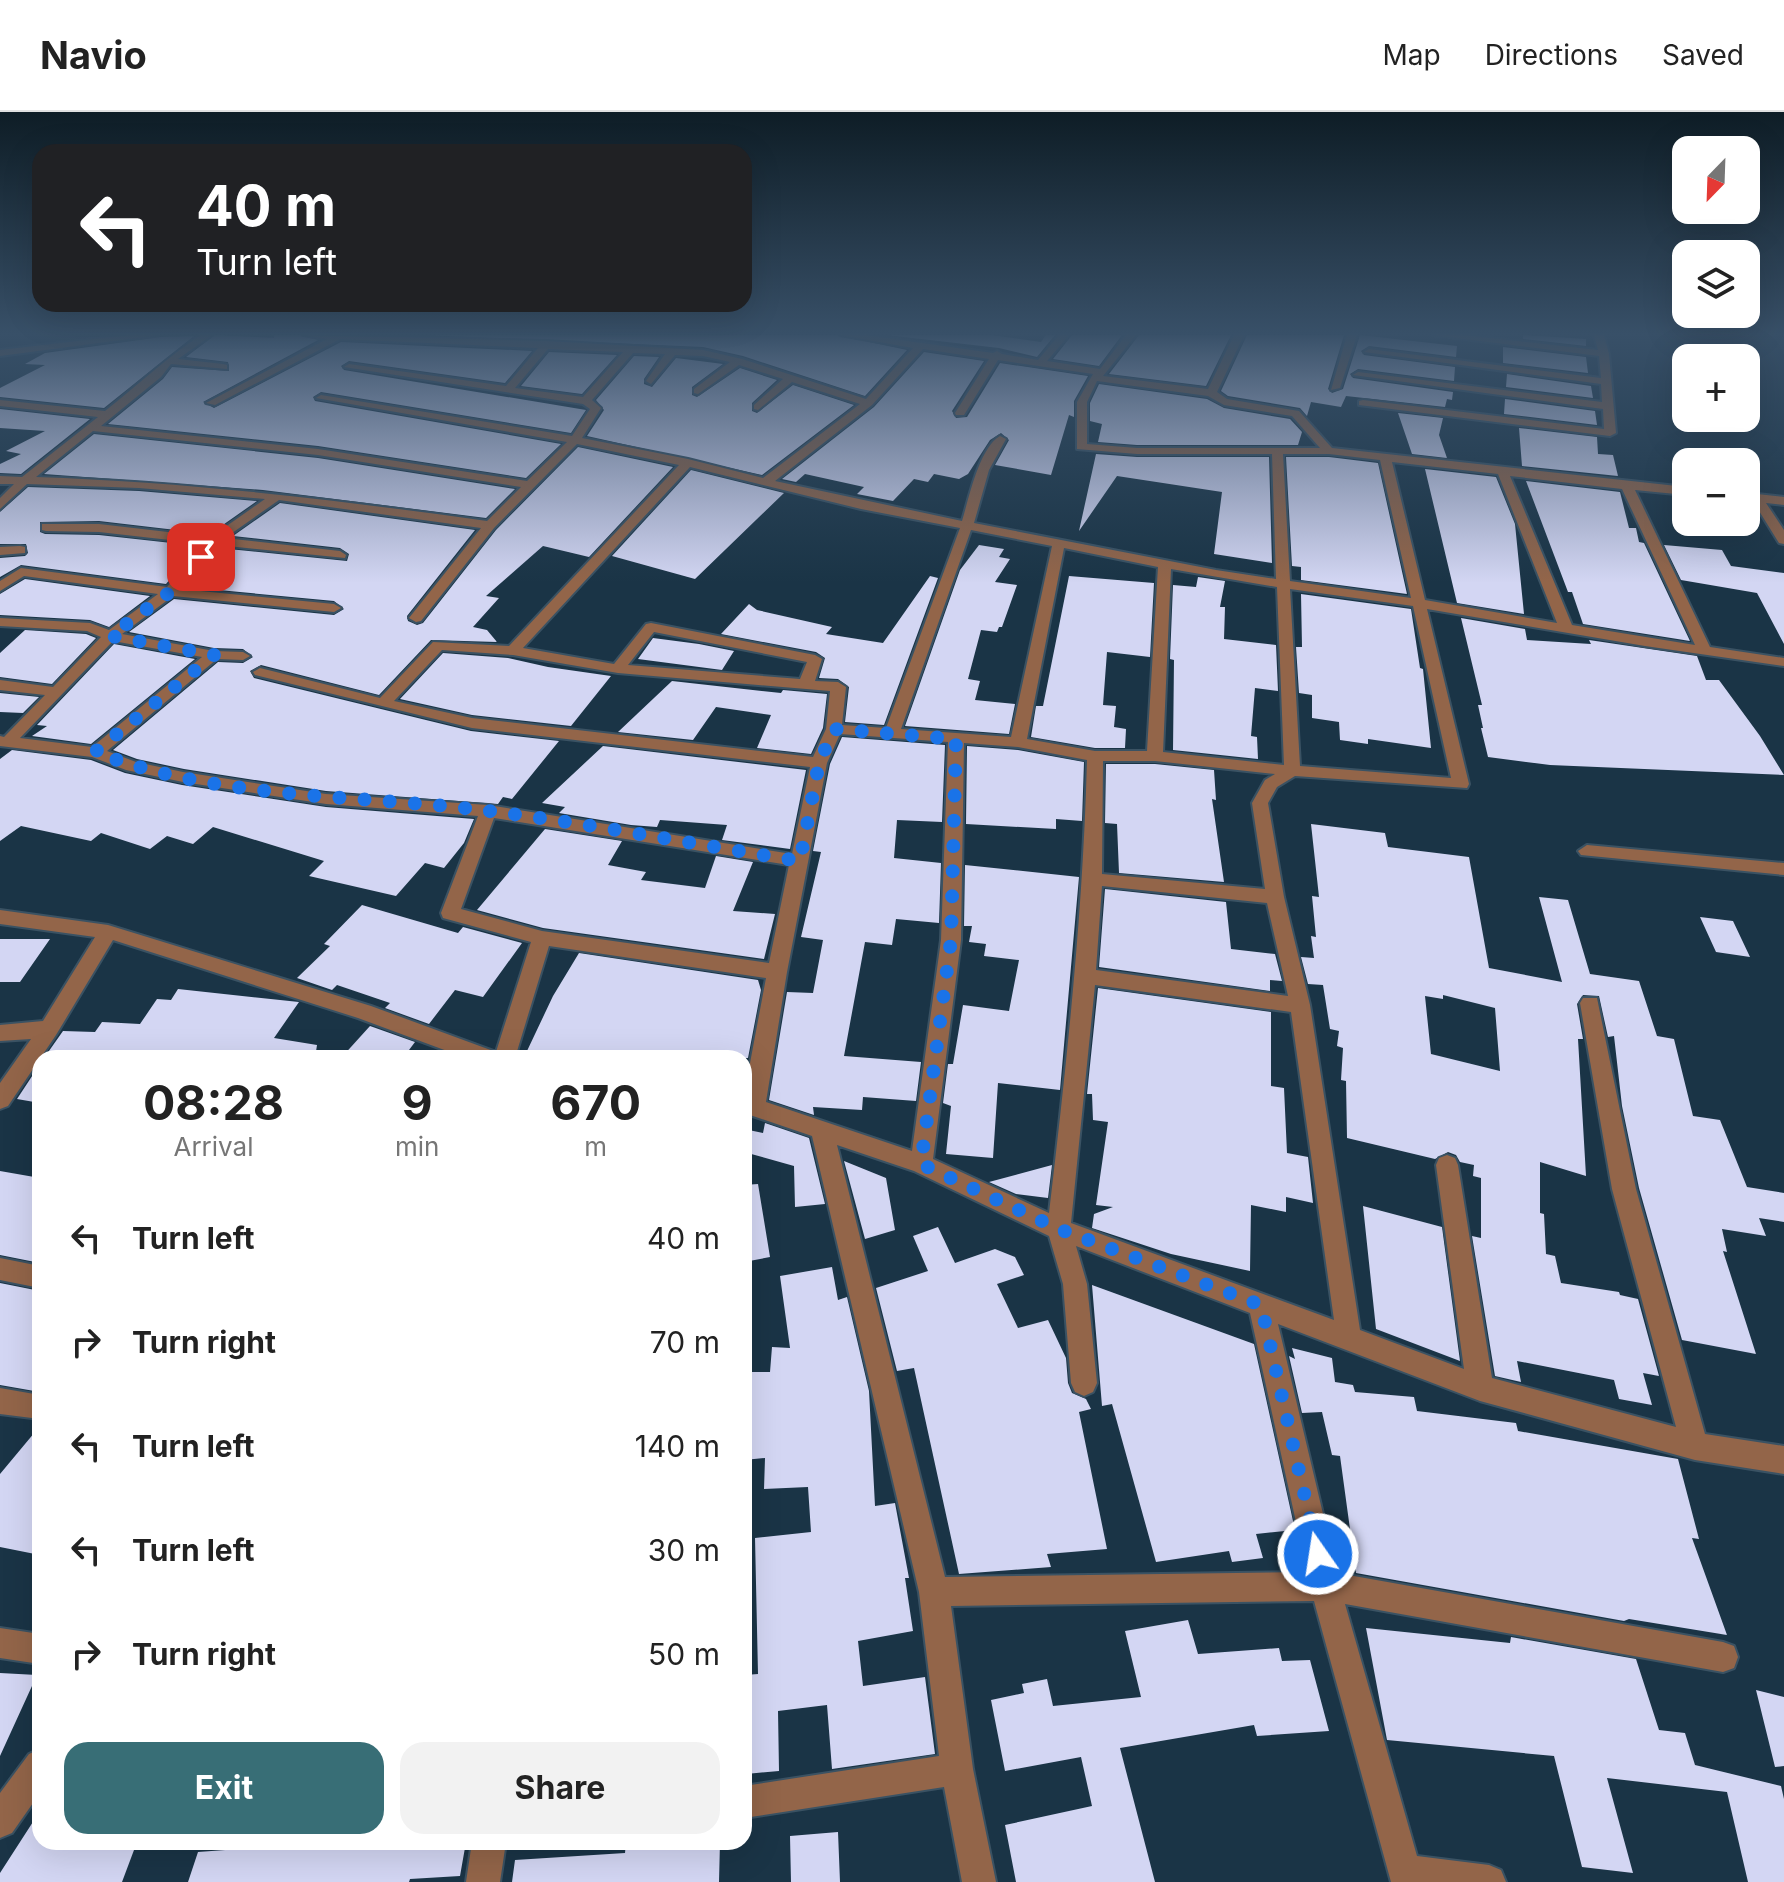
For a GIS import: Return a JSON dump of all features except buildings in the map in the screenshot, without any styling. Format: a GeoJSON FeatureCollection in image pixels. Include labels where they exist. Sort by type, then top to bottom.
{"type":"FeatureCollection","features":[{"type":"Feature","properties":{"kind":"street"},"geometry":{"type":"LineString","coordinates":[[0,505],[23,482],[105,418]]}},
{"type":"Feature","properties":{"kind":"street"},"geometry":{"type":"LineString","coordinates":[[443,418],[576,439],[688,462],[861,505],[1165,563],[1784,662]]}},
{"type":"Feature","properties":{"kind":"street"},"geometry":{"type":"LineString","coordinates":[[416,618],[490,525],[576,439],[590,418]]}},
{"type":"Feature","properties":{"kind":"street"},"geometry":{"type":"LineString","coordinates":[[767,481],[849,418]]}},
{"type":"Feature","properties":{"kind":"street"},"geometry":{"type":"LineString","coordinates":[[1082,418],[1081,447],[1137,451],[1329,451],[1672,490]]}},
{"type":"Feature","properties":{"kind":"street"},"geometry":{"type":"LineString","coordinates":[[1299,418],[1329,451]]}},
{"type":"Feature","properties":{"kind":"street"},"geometry":{"type":"LineString","coordinates":[[1477,418],[1610,433],[1608,418]]}},
{"type":"Feature","properties":{"kind":"street"},"geometry":{"type":"LineString","coordinates":[[93,428],[318,452],[529,485]]}},
{"type":"Feature","properties":{"kind":"street"},"geometry":{"type":"LineString","coordinates":[[891,735],[967,525],[983,470],[1000,439]]}},
{"type":"Feature","properties":{"kind":"street"},"geometry":{"type":"LineString","coordinates":[[1277,449],[1292,771]]}},
{"type":"Feature","properties":{"kind":"street"},"geometry":{"type":"LineString","coordinates":[[834,729],[1018,742],[1095,756],[1155,756],[1292,771],[1461,784],[1385,457]]}},
{"type":"Feature","properties":{"kind":"street"},"geometry":{"type":"LineString","coordinates":[[513,651],[688,462]]}},
{"type":"Feature","properties":{"kind":"street"},"geometry":{"type":"LineString","coordinates":[[1503,472],[1566,627]]}},
{"type":"Feature","properties":{"kind":"street"},"geometry":{"type":"LineString","coordinates":[[0,480],[139,484],[277,496],[490,525]]}},
{"type":"Feature","properties":{"kind":"street"},"geometry":{"type":"LineString","coordinates":[[1627,486],[1705,651]]}},
{"type":"Feature","properties":{"kind":"street"},"geometry":{"type":"LineString","coordinates":[[4,742],[59,692],[110,636],[170,592],[216,539],[277,496]]}},
{"type":"Feature","properties":{"kind":"street"},"geometry":{"type":"LineString","coordinates":[[1760,498],[1784,501]]}},
{"type":"Feature","properties":{"kind":"street"},"geometry":{"type":"LineString","coordinates":[[1760,509],[1784,540]]}},
{"type":"Feature","properties":{"kind":"street"},"geometry":{"type":"LineString","coordinates":[[46,527],[99,528],[216,539],[340,555]]}},
{"type":"Feature","properties":{"kind":"street"},"geometry":{"type":"LineString","coordinates":[[1018,742],[1059,543]]}},
{"type":"Feature","properties":{"kind":"street"},"geometry":{"type":"LineString","coordinates":[[0,551],[20,550]]}},
{"type":"Feature","properties":{"kind":"street"},"geometry":{"type":"LineString","coordinates":[[1155,756],[1165,563]]}},
{"type":"Feature","properties":{"kind":"street"},"geometry":{"type":"LineString","coordinates":[[0,587],[21,572],[170,592],[334,608]]}},
{"type":"Feature","properties":{"kind":"street"},"geometry":{"type":"LineString","coordinates":[[0,622],[90,627],[110,636],[214,655],[243,656]]}},
{"type":"Feature","properties":{"kind":"street"},"geometry":{"type":"LineString","coordinates":[[618,669],[651,627],[815,659],[805,686]]}},
{"type":"Feature","properties":{"kind":"street"},"geometry":{"type":"LineString","coordinates":[[383,703],[438,645],[513,651],[618,669],[838,687],[834,729],[819,763],[752,1091]]}},
{"type":"Feature","properties":{"kind":"street"},"geometry":{"type":"LineString","coordinates":[[95,752],[214,655]]}},
{"type":"Feature","properties":{"kind":"street"},"geometry":{"type":"LineString","coordinates":[[260,672],[472,723],[819,763]]}},
{"type":"Feature","properties":{"kind":"street"},"geometry":{"type":"LineString","coordinates":[[0,685],[59,692]]}},
{"type":"Feature","properties":{"kind":"street"},"geometry":{"type":"LineString","coordinates":[[921,1164],[951,940],[956,739]]}},
{"type":"Feature","properties":{"kind":"street"},"geometry":{"type":"LineString","coordinates":[[4,742],[95,752],[132,766],[183,777],[326,799],[488,811],[800,861]]}},
{"type":"Feature","properties":{"kind":"street"},"geometry":{"type":"LineString","coordinates":[[1084,1383],[1075,1284],[1059,1229],[1086,976],[1093,879],[1095,756]]}},
{"type":"Feature","properties":{"kind":"street"},"geometry":{"type":"LineString","coordinates":[[1292,771],[1271,784],[1260,803],[1275,897],[1300,1005],[1349,1340]]}},
{"type":"Feature","properties":{"kind":"street"},"geometry":{"type":"LineString","coordinates":[[488,811],[450,913],[542,938],[777,972]]}},
{"type":"Feature","properties":{"kind":"street"},"geometry":{"type":"LineString","coordinates":[[1587,851],[1784,869]]}},
{"type":"Feature","properties":{"kind":"street"},"geometry":{"type":"LineString","coordinates":[[1093,879],[1275,897]]}},
{"type":"Feature","properties":{"kind":"street"},"geometry":{"type":"LineString","coordinates":[[0,917],[108,932],[364,1012],[467,1050]]}},
{"type":"Feature","properties":{"kind":"street"},"geometry":{"type":"LineString","coordinates":[[35,1050],[108,932]]}},
{"type":"Feature","properties":{"kind":"street"},"geometry":{"type":"LineString","coordinates":[[507,1050],[542,938]]}},
{"type":"Feature","properties":{"kind":"street"},"geometry":{"type":"LineString","coordinates":[[1086,976],[1300,1005]]}},
{"type":"Feature","properties":{"kind":"street"},"geometry":{"type":"LineString","coordinates":[[1590,1003],[1624,1189],[1695,1446]]}},
{"type":"Feature","properties":{"kind":"street"},"geometry":{"type":"LineString","coordinates":[[0,1033],[49,1029]]}},
{"type":"Feature","properties":{"kind":"street"},"geometry":{"type":"LineString","coordinates":[[0,1100],[32,1054]]}},
{"type":"Feature","properties":{"kind":"street"},"geometry":{"type":"LineString","coordinates":[[752,1106],[921,1164],[1059,1229],[1480,1388],[1695,1446],[1784,1460]]}},
{"type":"Feature","properties":{"kind":"street"},"geometry":{"type":"LineString","coordinates":[[822,1131],[934,1592],[957,1769],[979,1882]]}},
{"type":"Feature","properties":{"kind":"street"},"geometry":{"type":"LineString","coordinates":[[1447,1165],[1480,1388]]}},
{"type":"Feature","properties":{"kind":"street"},"geometry":{"type":"LineString","coordinates":[[0,1269],[32,1275]]}},
{"type":"Feature","properties":{"kind":"street"},"geometry":{"type":"LineString","coordinates":[[1261,1305],[1325,1586],[1406,1876],[1489,1882]]}},
{"type":"Feature","properties":{"kind":"street"},"geometry":{"type":"LineString","coordinates":[[0,1401],[32,1406]]}},
{"type":"Feature","properties":{"kind":"street"},"geometry":{"type":"LineString","coordinates":[[934,1592],[1325,1586],[1723,1657]]}},
{"type":"Feature","properties":{"kind":"street"},"geometry":{"type":"LineString","coordinates":[[0,1643],[32,1648]]}},
{"type":"Feature","properties":{"kind":"street"},"geometry":{"type":"LineString","coordinates":[[752,1801],[957,1769]]}},
{"type":"Feature","properties":{"kind":"street"},"geometry":{"type":"LineString","coordinates":[[0,1821],[32,1777]]}},
{"type":"Feature","properties":{"kind":"street"},"geometry":{"type":"LineString","coordinates":[[483,1882],[488,1850]]}},
{"type":"Feature","properties":{"kind":"route"},"geometry":{"type":"LineString","coordinates":[[201,557],[170,592],[110,636],[214,655],[95,752],[132,766],[183,777],[326,799],[488,811],[800,861],[819,763],[834,729],[956,739],[951,940],[921,1164],[1059,1229],[1261,1305],[1318,1554]]}}]}
